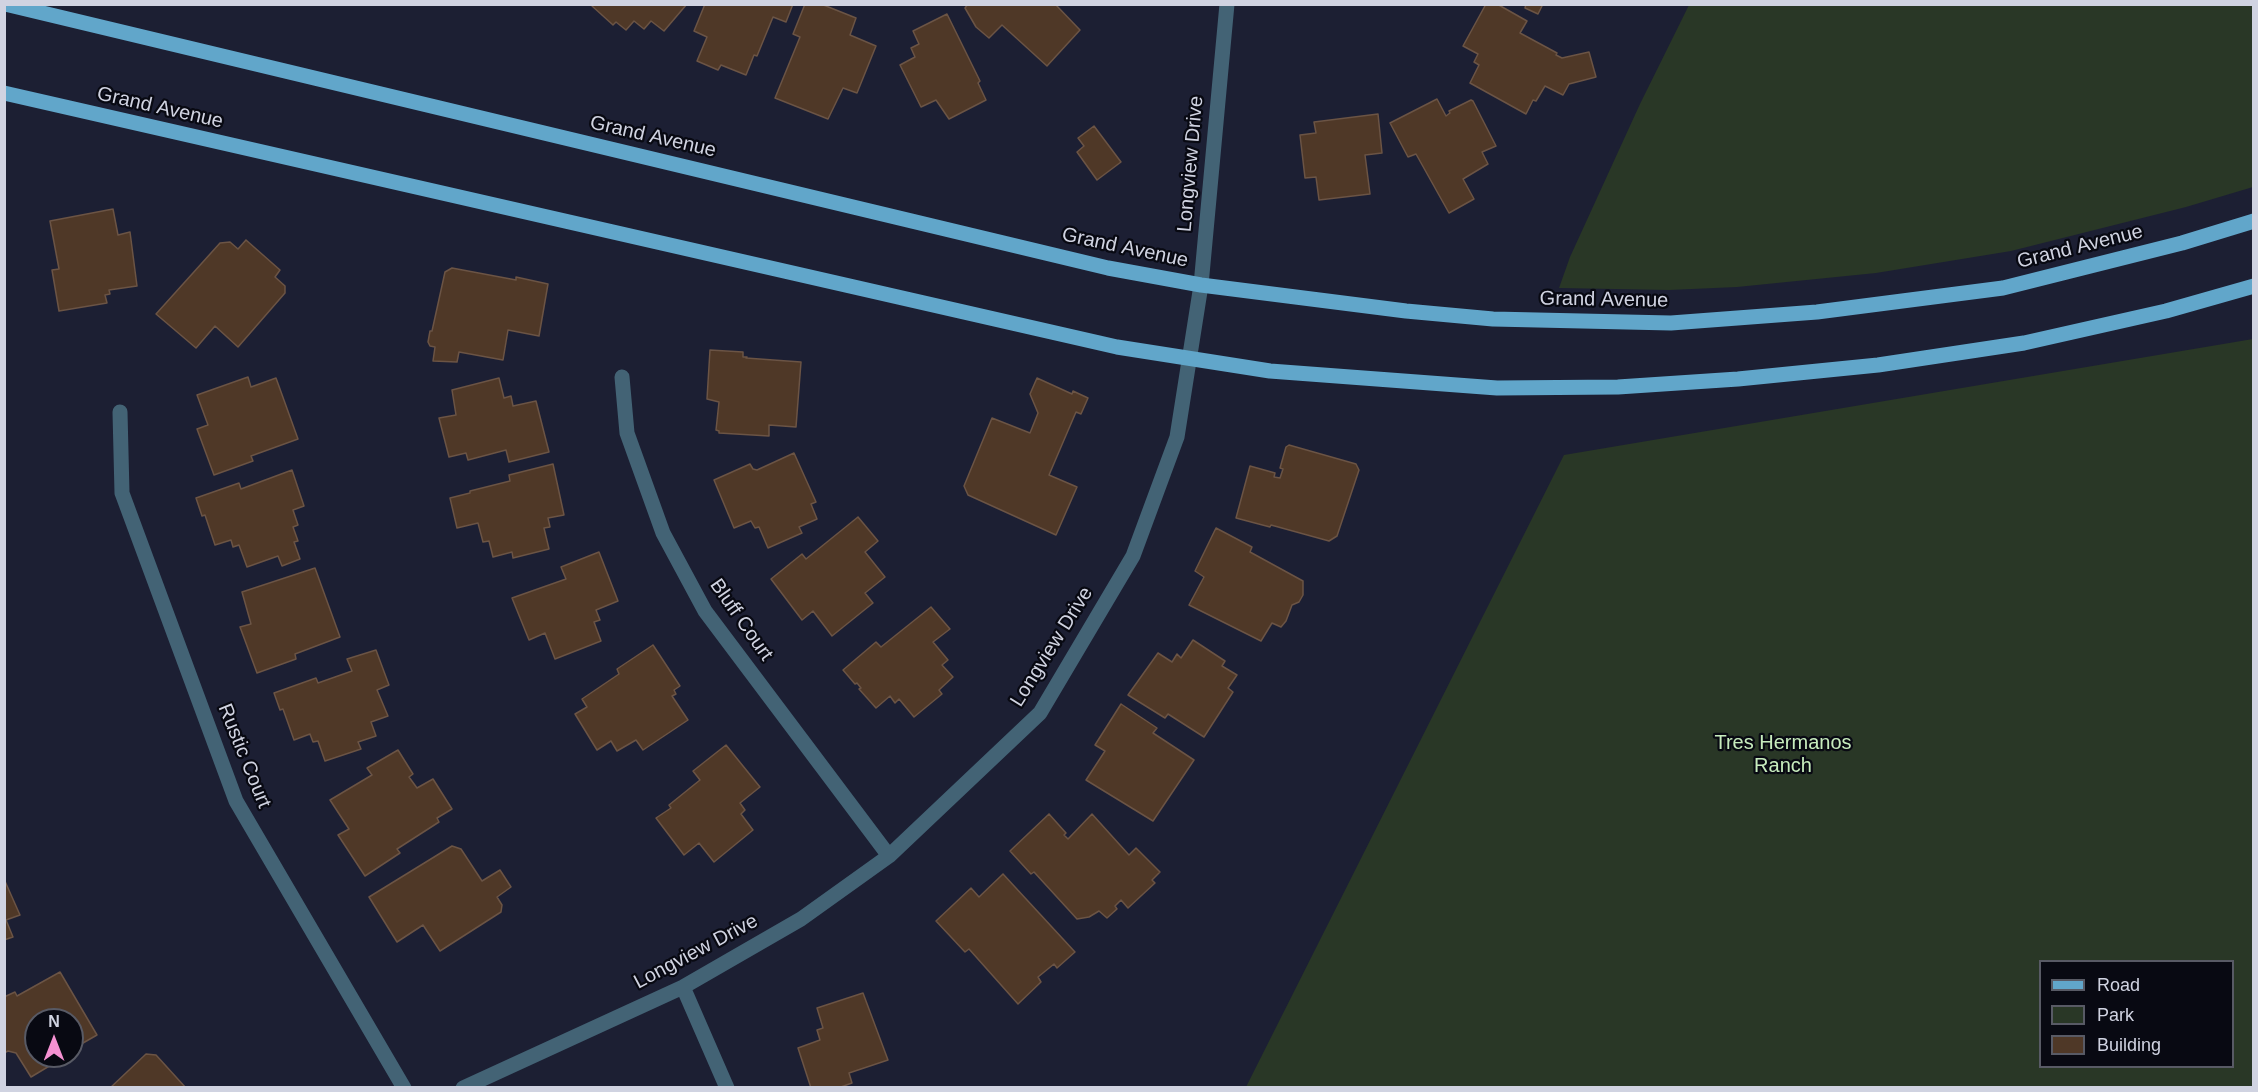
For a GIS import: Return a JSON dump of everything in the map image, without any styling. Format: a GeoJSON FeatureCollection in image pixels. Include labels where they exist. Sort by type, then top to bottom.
{"type":"FeatureCollection","features":[{"type":"Feature","properties":{"kind":"main road","name":"Grand Avenue"},"geometry":{"type":"LineString","coordinates":[[5,4],[1096,265],[1201,285],[1406,311],[1492,319],[1671,323],[1816,312],[2003,288],[2182,243],[2253,222]]}},
{"type":"Feature","properties":{"kind":"main road","name":"Grand Avenue"},"geometry":{"type":"LineString","coordinates":[[4,93],[1106,344],[1270,371],[1497,388],[1618,387],[1738,380],[1878,365],[2024,343],[2166,311],[2253,286]]}},
{"type":"Feature","properties":{"kind":"street","name":"Longview Drive"},"geometry":{"type":"LineString","coordinates":[[463,1088],[683,987],[801,919],[890,856],[1040,713],[1133,556],[1177,437],[1201,285],[1227,4]]}},
{"type":"Feature","properties":{"kind":"street","name":"Bluff Court"},"geometry":{"type":"LineString","coordinates":[[622,377],[627,433],[663,533],[705,611],[890,856]]}},
{"type":"Feature","properties":{"kind":"street","name":"Rustic Court"},"geometry":{"type":"LineString","coordinates":[[120,412],[122,493],[236,801],[404,1088]]}},
{"type":"Feature","properties":{"kind":"street"},"geometry":{"type":"LineString","coordinates":[[683,987],[727,1088]]}},
{"type":"Feature","properties":{"kind":"green space"},"geometry":{"type":"Polygon","coordinates":[[[1689,5],[2253,5],[2253,187],[2186,207],[2011,251],[1876,273],[1737,287],[1669,290],[1559,288],[1570,257],[1640,104],[1689,5]]]}},
{"type":"Feature","properties":{"kind":"green space","name":"Tres Hermanos Ranch"},"geometry":{"type":"Polygon","coordinates":[[[2253,339],[2253,1087],[1246,1087],[1564,455],[2253,339]]]}},
{"type":"Feature","properties":{"kind":"building"},"geometry":{"type":"Polygon","coordinates":[[[593,4],[687,4],[664,31],[651,21],[644,29],[634,21],[626,30],[616,22],[613,25],[592,6],[593,4]]]}},
{"type":"Feature","properties":{"kind":"building"},"geometry":{"type":"Polygon","coordinates":[[[705,4],[793,4],[786,22],[773,17],[757,56],[754,55],[746,75],[721,65],[718,70],[697,61],[707,37],[694,31],[705,4]]]}},
{"type":"Feature","properties":{"kind":"building"},"geometry":{"type":"Polygon","coordinates":[[[805,4],[821,4],[856,18],[850,35],[876,46],[857,93],[843,88],[828,119],[775,98],[800,37],[793,34],[805,4]]]}},
{"type":"Feature","properties":{"kind":"building"},"geometry":{"type":"Polygon","coordinates":[[[968,4],[1055,4],[1080,30],[1047,66],[1002,25],[989,38],[976,27],[965,8],[968,4]]]}},
{"type":"Feature","properties":{"kind":"building"},"geometry":{"type":"Polygon","coordinates":[[[1486,4],[1497,4],[1527,21],[1520,33],[1562,58],[1589,52],[1596,77],[1569,84],[1563,95],[1545,86],[1536,101],[1533,100],[1526,114],[1470,83],[1479,65],[1474,62],[1478,54],[1463,46],[1486,4]]]}},
{"type":"Feature","properties":{"kind":"building"},"geometry":{"type":"Polygon","coordinates":[[[1526,4],[1543,4],[1538,14],[1525,8],[1526,4]]]}},
{"type":"Feature","properties":{"kind":"building"},"geometry":{"type":"Polygon","coordinates":[[[947,14],[980,81],[978,83],[986,100],[949,119],[936,100],[921,107],[900,65],[915,57],[911,48],[919,44],[913,31],[947,14]]]}},
{"type":"Feature","properties":{"kind":"building"},"geometry":{"type":"Polygon","coordinates":[[[1437,99],[1446,116],[1450,113],[1449,111],[1473,101],[1496,146],[1482,152],[1488,164],[1463,179],[1474,199],[1449,213],[1416,154],[1408,157],[1390,123],[1437,99]]]}},
{"type":"Feature","properties":{"kind":"building"},"geometry":{"type":"Polygon","coordinates":[[[1378,114],[1382,153],[1365,155],[1370,194],[1319,200],[1316,177],[1305,178],[1300,135],[1316,133],[1314,122],[1378,114]]]}},
{"type":"Feature","properties":{"kind":"building"},"geometry":{"type":"Polygon","coordinates":[[[1094,126],[1121,162],[1097,180],[1077,152],[1084,146],[1078,138],[1094,126]]]}},
{"type":"Feature","properties":{"kind":"building"},"geometry":{"type":"Polygon","coordinates":[[[113,209],[118,235],[130,232],[137,286],[109,290],[110,294],[105,295],[107,303],[59,311],[52,270],[59,269],[50,221],[113,209]]]}},
{"type":"Feature","properties":{"kind":"building"},"geometry":{"type":"Polygon","coordinates":[[[246,240],[280,270],[275,277],[285,286],[285,293],[238,347],[215,326],[196,348],[156,314],[220,243],[230,242],[238,249],[246,240]]]}},
{"type":"Feature","properties":{"kind":"building"},"geometry":{"type":"Polygon","coordinates":[[[452,268],[548,284],[539,336],[508,330],[503,360],[459,352],[457,362],[433,361],[435,347],[430,346],[428,342],[430,331],[432,331],[445,272],[452,268]]]}},
{"type":"Feature","properties":{"kind":"building"},"geometry":{"type":"Polygon","coordinates":[[[710,350],[743,352],[743,357],[746,358],[801,362],[796,427],[769,425],[769,436],[719,433],[716,430],[719,402],[707,399],[710,350]]]}},
{"type":"Feature","properties":{"kind":"building"},"geometry":{"type":"Polygon","coordinates":[[[248,377],[251,387],[276,378],[298,439],[251,456],[253,461],[214,475],[197,429],[208,425],[197,395],[248,377]]]}},
{"type":"Feature","properties":{"kind":"building"},"geometry":{"type":"Polygon","coordinates":[[[499,378],[504,398],[511,396],[513,406],[536,401],[549,452],[509,462],[506,450],[468,460],[466,453],[449,457],[439,418],[456,415],[452,390],[499,378]]]}},
{"type":"Feature","properties":{"kind":"building"},"geometry":{"type":"Polygon","coordinates":[[[1037,378],[1072,394],[1073,391],[1088,398],[1081,414],[1076,412],[1049,475],[1077,487],[1056,535],[968,495],[964,486],[992,418],[1030,433],[1038,413],[1030,394],[1037,378]]]}},
{"type":"Feature","properties":{"kind":"building"},"geometry":{"type":"Polygon","coordinates":[[[1289,445],[1356,464],[1359,470],[1337,536],[1329,541],[1236,518],[1250,466],[1275,473],[1274,477],[1280,478],[1283,469],[1280,468],[1286,447],[1289,445]]]}},
{"type":"Feature","properties":{"kind":"building"},"geometry":{"type":"Polygon","coordinates":[[[794,453],[816,502],[811,504],[817,519],[799,527],[802,533],[768,548],[759,527],[755,528],[751,521],[734,528],[714,480],[750,464],[753,469],[757,470],[794,453]]]}},
{"type":"Feature","properties":{"kind":"building"},"geometry":{"type":"Polygon","coordinates":[[[553,464],[564,515],[548,518],[550,527],[544,528],[549,549],[513,558],[512,552],[493,557],[489,541],[483,542],[478,523],[457,528],[450,498],[510,481],[509,475],[553,464]]]}},
{"type":"Feature","properties":{"kind":"building"},"geometry":{"type":"Polygon","coordinates":[[[292,470],[304,506],[293,510],[298,525],[293,527],[298,541],[294,542],[300,559],[282,566],[278,556],[247,567],[239,545],[233,547],[231,540],[215,545],[205,515],[202,516],[196,498],[239,483],[241,489],[292,470]]]}},
{"type":"Feature","properties":{"kind":"building"},"geometry":{"type":"Polygon","coordinates":[[[858,517],[878,541],[865,552],[885,577],[865,593],[873,603],[832,636],[813,611],[802,620],[771,579],[802,554],[806,559],[858,517]]]}},
{"type":"Feature","properties":{"kind":"building"},"geometry":{"type":"Polygon","coordinates":[[[1216,528],[1252,547],[1250,552],[1303,581],[1303,595],[1299,602],[1292,605],[1286,621],[1281,627],[1272,623],[1261,641],[1189,605],[1204,577],[1195,571],[1216,528]]]}},
{"type":"Feature","properties":{"kind":"building"},"geometry":{"type":"Polygon","coordinates":[[[599,552],[618,601],[596,610],[600,620],[594,622],[601,641],[555,659],[545,633],[529,640],[512,598],[566,579],[561,567],[599,552]]]}},
{"type":"Feature","properties":{"kind":"building"},"geometry":{"type":"Polygon","coordinates":[[[315,568],[340,637],[295,654],[296,659],[257,673],[240,627],[251,624],[242,592],[315,568]]]}},
{"type":"Feature","properties":{"kind":"building"},"geometry":{"type":"Polygon","coordinates":[[[931,607],[950,629],[933,642],[948,660],[942,665],[953,677],[939,690],[942,694],[914,717],[899,699],[895,703],[890,696],[876,708],[859,689],[861,688],[857,683],[855,684],[843,670],[876,642],[881,647],[931,607]]]}},
{"type":"Feature","properties":{"kind":"building"},"geometry":{"type":"Polygon","coordinates":[[[1193,640],[1225,661],[1222,666],[1237,675],[1228,688],[1233,692],[1204,737],[1168,714],[1165,718],[1128,695],[1158,653],[1172,662],[1177,654],[1181,658],[1193,640]]]}},
{"type":"Feature","properties":{"kind":"building"},"geometry":{"type":"Polygon","coordinates":[[[653,645],[680,686],[674,690],[676,694],[672,696],[688,720],[643,750],[636,740],[617,751],[611,741],[597,750],[575,714],[587,707],[582,699],[619,674],[617,669],[653,645]]]}},
{"type":"Feature","properties":{"kind":"building"},"geometry":{"type":"Polygon","coordinates":[[[376,650],[389,685],[377,690],[388,716],[371,722],[376,736],[358,742],[361,749],[325,761],[318,741],[313,742],[310,734],[294,740],[283,709],[280,710],[274,693],[316,678],[318,683],[352,671],[347,659],[376,650]]]}},
{"type":"Feature","properties":{"kind":"building"},"geometry":{"type":"Polygon","coordinates":[[[1121,704],[1157,728],[1153,733],[1194,760],[1153,821],[1086,780],[1105,751],[1095,745],[1121,704]]]}},
{"type":"Feature","properties":{"kind":"building"},"geometry":{"type":"Polygon","coordinates":[[[726,745],[760,787],[740,803],[745,810],[741,814],[753,830],[714,862],[699,843],[684,855],[656,818],[671,808],[669,805],[700,780],[693,771],[726,745]]]}},
{"type":"Feature","properties":{"kind":"building"},"geometry":{"type":"Polygon","coordinates":[[[398,750],[413,774],[409,777],[417,788],[433,779],[452,809],[437,818],[439,822],[397,849],[400,853],[365,876],[338,835],[349,829],[330,800],[372,775],[367,768],[398,750]]]}},
{"type":"Feature","properties":{"kind":"building"},"geometry":{"type":"Polygon","coordinates":[[[1049,814],[1066,833],[1064,835],[1068,839],[1092,814],[1129,855],[1136,848],[1160,872],[1152,880],[1155,883],[1128,908],[1121,900],[1115,906],[1117,909],[1107,918],[1099,911],[1089,917],[1077,919],[1034,872],[1031,874],[1010,851],[1049,814]]]}},
{"type":"Feature","properties":{"kind":"building"},"geometry":{"type":"Polygon","coordinates":[[[452,846],[461,849],[482,881],[500,870],[511,887],[497,897],[502,905],[501,912],[440,951],[423,925],[397,942],[369,897],[452,846]]]}},
{"type":"Feature","properties":{"kind":"building"},"geometry":{"type":"Polygon","coordinates":[[[1003,874],[1075,952],[1057,968],[1054,964],[1038,977],[1041,982],[1018,1004],[969,949],[965,952],[936,921],[971,888],[979,897],[1003,874]]]}},
{"type":"Feature","properties":{"kind":"building"},"geometry":{"type":"Polygon","coordinates":[[[4,879],[20,915],[6,920],[13,937],[4,940],[4,879]]]}},
{"type":"Feature","properties":{"kind":"building"},"geometry":{"type":"Polygon","coordinates":[[[60,972],[81,1008],[24,1008],[24,1066],[16,1053],[8,1051],[4,1053],[4,997],[15,992],[17,996],[60,972]]]}},
{"type":"Feature","properties":{"kind":"building"},"geometry":{"type":"Polygon","coordinates":[[[863,993],[888,1060],[849,1073],[852,1083],[838,1088],[811,1088],[798,1048],[820,1040],[817,1030],[823,1028],[817,1008],[863,993]]]}},
{"type":"Feature","properties":{"kind":"building"},"geometry":{"type":"Polygon","coordinates":[[[84,1013],[97,1035],[84,1042],[84,1013]]]}},
{"type":"Feature","properties":{"kind":"building"},"geometry":{"type":"Polygon","coordinates":[[[146,1054],[156,1055],[186,1088],[110,1088],[146,1054]]]}},
{"type":"Feature","properties":{"kind":"building"},"geometry":{"type":"Polygon","coordinates":[[[25,1068],[46,1068],[31,1077],[25,1068]]]}}]}
